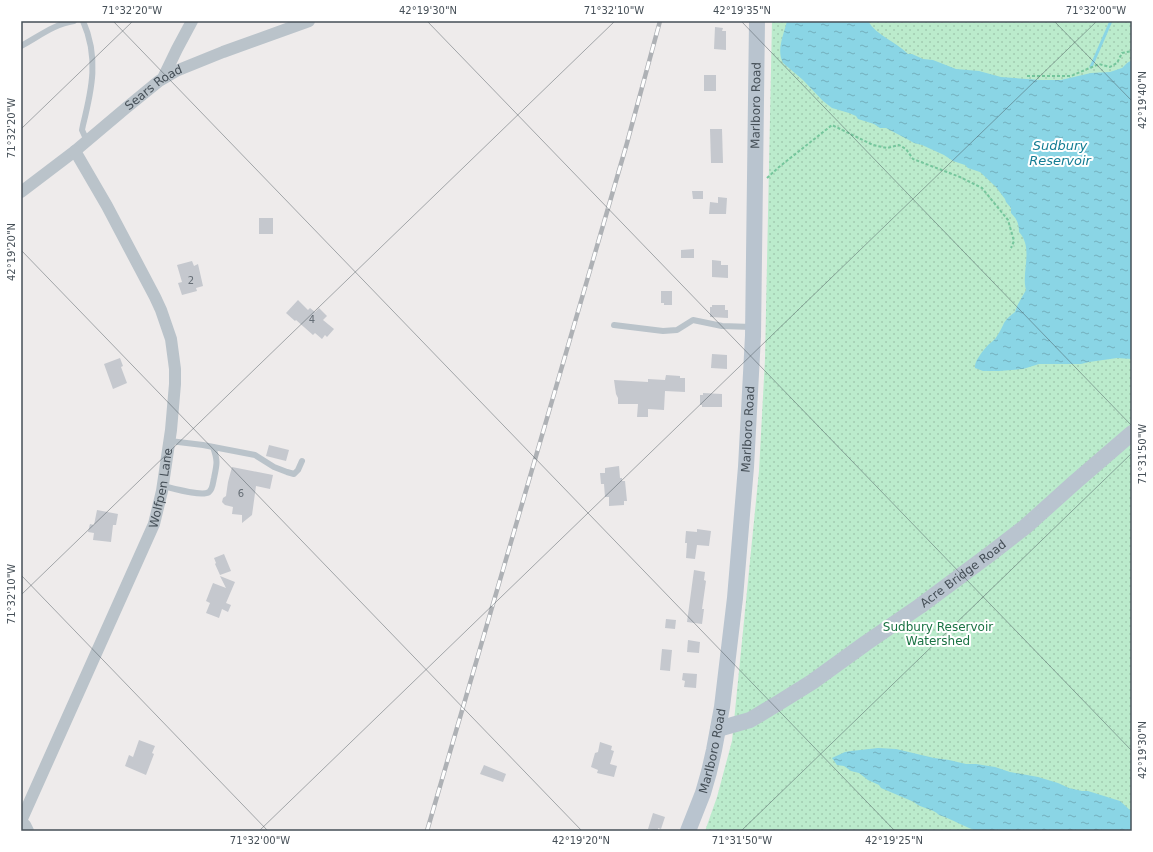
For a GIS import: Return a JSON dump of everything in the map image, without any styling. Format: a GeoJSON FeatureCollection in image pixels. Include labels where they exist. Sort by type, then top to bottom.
{"type":"FeatureCollection","features":[{"type":"Feature","properties":{"kind":"main road","name":"Marlboro Road"},"geometry":{"type":"LineString","coordinates":[[688,831],[703,793],[718,729],[735,598],[746,467],[753,327],[757,21]]}},
{"type":"Feature","properties":{"kind":"main road","name":"Acre Bridge Road"},"geometry":{"type":"LineString","coordinates":[[718,729],[750,720],[812,682],[920,606],[1019,531],[1132,434]]}},
{"type":"Feature","properties":{"kind":"street"},"geometry":{"type":"LineString","coordinates":[[162,79],[192,21]]}},
{"type":"Feature","properties":{"kind":"street","name":"Sears Road"},"geometry":{"type":"LineString","coordinates":[[21,192],[75,151],[162,79],[176,70],[309,21]]}},
{"type":"Feature","properties":{"kind":"street","name":"Wolfpen Lane"},"geometry":{"type":"LineString","coordinates":[[28,831],[21,821],[117,609],[158,512],[170,441],[175,384],[173,354],[166,324],[155,297],[107,206],[75,151]]}},
{"type":"Feature","properties":{"kind":"lane"},"geometry":{"type":"LineString","coordinates":[[21,46],[50,29],[74,21]]}},
{"type":"Feature","properties":{"kind":"lane"},"geometry":{"type":"LineString","coordinates":[[83,21],[90,42],[93,67],[91,89],[82,130],[87,141]]}},
{"type":"Feature","properties":{"kind":"lane"},"geometry":{"type":"LineString","coordinates":[[614,325],[663,331],[677,330],[693,320],[722,326],[753,327]]}},
{"type":"Feature","properties":{"kind":"lane"},"geometry":{"type":"LineString","coordinates":[[170,441],[213,447],[255,456],[274,467],[294,474],[302,462]]}},
{"type":"Feature","properties":{"kind":"lane"},"geometry":{"type":"LineString","coordinates":[[163,486],[204,494],[208,493],[212,489],[217,465],[217,458],[213,447]]}},
{"type":"Feature","properties":{"kind":"path"},"geometry":{"type":"LineString","coordinates":[[1027,76],[1071,76],[1099,64],[1110,67],[1117,63],[1122,53],[1132,51]]}},
{"type":"Feature","properties":{"kind":"path"},"geometry":{"type":"LineString","coordinates":[[755,182],[766,180],[779,167],[832,125],[873,146],[887,148],[899,145],[906,149],[913,159],[960,177],[982,188],[1008,220],[1014,241],[1011,248]]}},
{"type":"Feature","properties":{"kind":"green space","name":"Sudbury Reservoir Watershed"},"geometry":{"type":"Polygon","coordinates":[[[772,21],[1132,21],[1132,831],[705,831],[717,797],[732,741],[759,471],[765,359],[772,21]]]}},
{"type":"Feature","properties":{"kind":"water","name":"Sudbury Reservoir"},"geometry":{"type":"Polygon","coordinates":[[[787,21],[868,21],[876,31],[898,45],[908,54],[912,54],[923,59],[933,60],[956,69],[979,71],[1001,77],[1061,80],[1091,73],[1110,72],[1122,68],[1132,60],[1132,359],[1117,358],[1081,364],[1039,364],[1023,369],[999,371],[983,371],[975,368],[979,356],[994,340],[1006,320],[1015,312],[1026,290],[1026,245],[1019,232],[1019,226],[1015,217],[1011,213],[1011,208],[996,187],[980,172],[968,168],[965,165],[953,161],[944,155],[922,145],[914,143],[886,128],[880,128],[874,124],[858,119],[856,116],[849,113],[832,108],[823,101],[803,80],[783,63],[780,47],[787,21]]]}},
{"type":"Feature","properties":{"kind":"water"},"geometry":{"type":"Polygon","coordinates":[[[878,748],[896,749],[966,764],[995,767],[1010,772],[1038,777],[1069,788],[1088,791],[1120,801],[1132,812],[1132,831],[975,830],[881,788],[879,785],[868,780],[859,773],[851,771],[844,766],[837,765],[832,758],[845,752],[878,748]]]}},
{"type":"Feature","properties":{"kind":"building"},"geometry":{"type":"Polygon","coordinates":[[[715,27],[723,28],[722,31],[726,31],[726,50],[714,49],[715,27]]]}},
{"type":"Feature","properties":{"kind":"building"},"geometry":{"type":"Polygon","coordinates":[[[704,75],[716,75],[716,91],[704,91],[704,75]]]}},
{"type":"Feature","properties":{"kind":"building"},"geometry":{"type":"Polygon","coordinates":[[[710,129],[722,129],[723,163],[711,163],[710,129]]]}},
{"type":"Feature","properties":{"kind":"building"},"geometry":{"type":"Polygon","coordinates":[[[692,191],[703,191],[703,199],[693,199],[692,191]]]}},
{"type":"Feature","properties":{"kind":"building"},"geometry":{"type":"Polygon","coordinates":[[[718,197],[727,198],[726,214],[709,214],[710,202],[718,203],[718,197]]]}},
{"type":"Feature","properties":{"kind":"building"},"geometry":{"type":"Polygon","coordinates":[[[259,218],[273,218],[273,234],[259,234],[259,218]]]}},
{"type":"Feature","properties":{"kind":"building"},"geometry":{"type":"Polygon","coordinates":[[[694,249],[694,258],[681,258],[681,250],[694,249]]]}},
{"type":"Feature","properties":{"kind":"building"},"geometry":{"type":"Polygon","coordinates":[[[712,260],[721,261],[721,265],[728,265],[728,278],[712,277],[712,260]]]}},
{"type":"Feature","properties":{"kind":"building"},"geometry":{"type":"Polygon","coordinates":[[[192,261],[194,266],[198,264],[203,286],[196,288],[197,291],[182,295],[178,283],[182,282],[177,265],[192,261]]]}},
{"type":"Feature","properties":{"kind":"building"},"geometry":{"type":"Polygon","coordinates":[[[661,291],[672,291],[672,305],[664,305],[664,303],[661,303],[661,291]]]}},
{"type":"Feature","properties":{"kind":"building"},"geometry":{"type":"Polygon","coordinates":[[[298,300],[308,310],[310,308],[315,312],[319,308],[327,316],[323,320],[334,329],[327,337],[325,335],[322,339],[315,333],[313,335],[286,313],[298,300]]]}},
{"type":"Feature","properties":{"kind":"building"},"geometry":{"type":"Polygon","coordinates":[[[712,305],[725,305],[725,310],[728,310],[728,318],[710,317],[710,307],[712,307],[712,305]]]}},
{"type":"Feature","properties":{"kind":"building"},"geometry":{"type":"Polygon","coordinates":[[[712,354],[727,355],[727,369],[711,368],[712,354]]]}},
{"type":"Feature","properties":{"kind":"building"},"geometry":{"type":"Polygon","coordinates":[[[120,358],[123,366],[121,367],[127,383],[113,389],[104,364],[120,358]]]}},
{"type":"Feature","properties":{"kind":"building"},"geometry":{"type":"Polygon","coordinates":[[[666,375],[685,378],[685,392],[665,391],[664,410],[648,409],[648,417],[637,417],[638,404],[618,404],[614,380],[648,382],[648,379],[665,380],[666,375]]]}},
{"type":"Feature","properties":{"kind":"building"},"geometry":{"type":"Polygon","coordinates":[[[703,393],[722,394],[722,407],[702,407],[702,405],[700,405],[700,395],[703,395],[703,393]]]}},
{"type":"Feature","properties":{"kind":"building"},"geometry":{"type":"Polygon","coordinates":[[[269,445],[289,450],[286,461],[266,456],[269,445]]]}},
{"type":"Feature","properties":{"kind":"building"},"geometry":{"type":"Polygon","coordinates":[[[619,466],[620,478],[622,478],[622,481],[625,481],[627,501],[624,501],[624,505],[609,506],[609,497],[605,497],[604,484],[601,484],[600,473],[605,473],[605,468],[619,466]]]}},
{"type":"Feature","properties":{"kind":"building"},"geometry":{"type":"Polygon","coordinates":[[[232,467],[273,475],[270,489],[256,486],[252,515],[242,523],[242,515],[232,514],[233,507],[225,505],[222,502],[223,498],[226,496],[232,467]]]}},
{"type":"Feature","properties":{"kind":"building"},"geometry":{"type":"Polygon","coordinates":[[[97,510],[118,514],[116,525],[113,525],[111,542],[93,540],[94,533],[88,532],[90,524],[94,525],[97,510]]]}},
{"type":"Feature","properties":{"kind":"building"},"geometry":{"type":"Polygon","coordinates":[[[697,529],[711,531],[709,546],[697,545],[695,559],[686,558],[686,531],[697,532],[697,529]]]}},
{"type":"Feature","properties":{"kind":"building"},"geometry":{"type":"Polygon","coordinates":[[[224,554],[231,571],[220,575],[214,558],[224,554]]]}},
{"type":"Feature","properties":{"kind":"building"},"geometry":{"type":"Polygon","coordinates":[[[694,570],[705,572],[704,580],[706,581],[702,609],[704,609],[702,624],[687,622],[694,570]]]}},
{"type":"Feature","properties":{"kind":"building"},"geometry":{"type":"Polygon","coordinates":[[[220,576],[235,582],[226,603],[231,605],[228,612],[222,609],[219,618],[206,613],[210,603],[206,601],[213,583],[226,588],[220,576]]]}},
{"type":"Feature","properties":{"kind":"building"},"geometry":{"type":"Polygon","coordinates":[[[666,619],[676,620],[675,629],[665,628],[666,619]]]}},
{"type":"Feature","properties":{"kind":"building"},"geometry":{"type":"Polygon","coordinates":[[[688,640],[700,642],[699,653],[687,652],[688,640]]]}},
{"type":"Feature","properties":{"kind":"building"},"geometry":{"type":"Polygon","coordinates":[[[662,649],[672,650],[670,671],[660,670],[662,649]]]}},
{"type":"Feature","properties":{"kind":"building"},"geometry":{"type":"Polygon","coordinates":[[[683,673],[697,674],[696,688],[684,687],[685,681],[682,680],[683,673]]]}},
{"type":"Feature","properties":{"kind":"building"},"geometry":{"type":"Polygon","coordinates":[[[139,740],[155,746],[152,753],[154,754],[146,775],[125,766],[129,755],[133,757],[139,740]]]}},
{"type":"Feature","properties":{"kind":"building"},"geometry":{"type":"Polygon","coordinates":[[[600,742],[612,746],[611,750],[614,751],[610,764],[617,766],[614,777],[597,773],[598,770],[591,767],[595,753],[598,752],[600,742]]]}},
{"type":"Feature","properties":{"kind":"building"},"geometry":{"type":"Polygon","coordinates":[[[484,765],[506,774],[503,782],[480,774],[484,765]]]}},
{"type":"Feature","properties":{"kind":"building"},"geometry":{"type":"Polygon","coordinates":[[[653,813],[665,817],[661,829],[658,828],[658,831],[648,829],[653,813]]]}},
{"type":"Feature","properties":{"kind":"waterway"},"geometry":{"type":"LineString","coordinates":[[1091,67],[1111,21]]}},
{"type":"Feature","properties":{"kind":"railway"},"geometry":{"type":"LineString","coordinates":[[427,831],[627,143],[660,21]]}}]}
